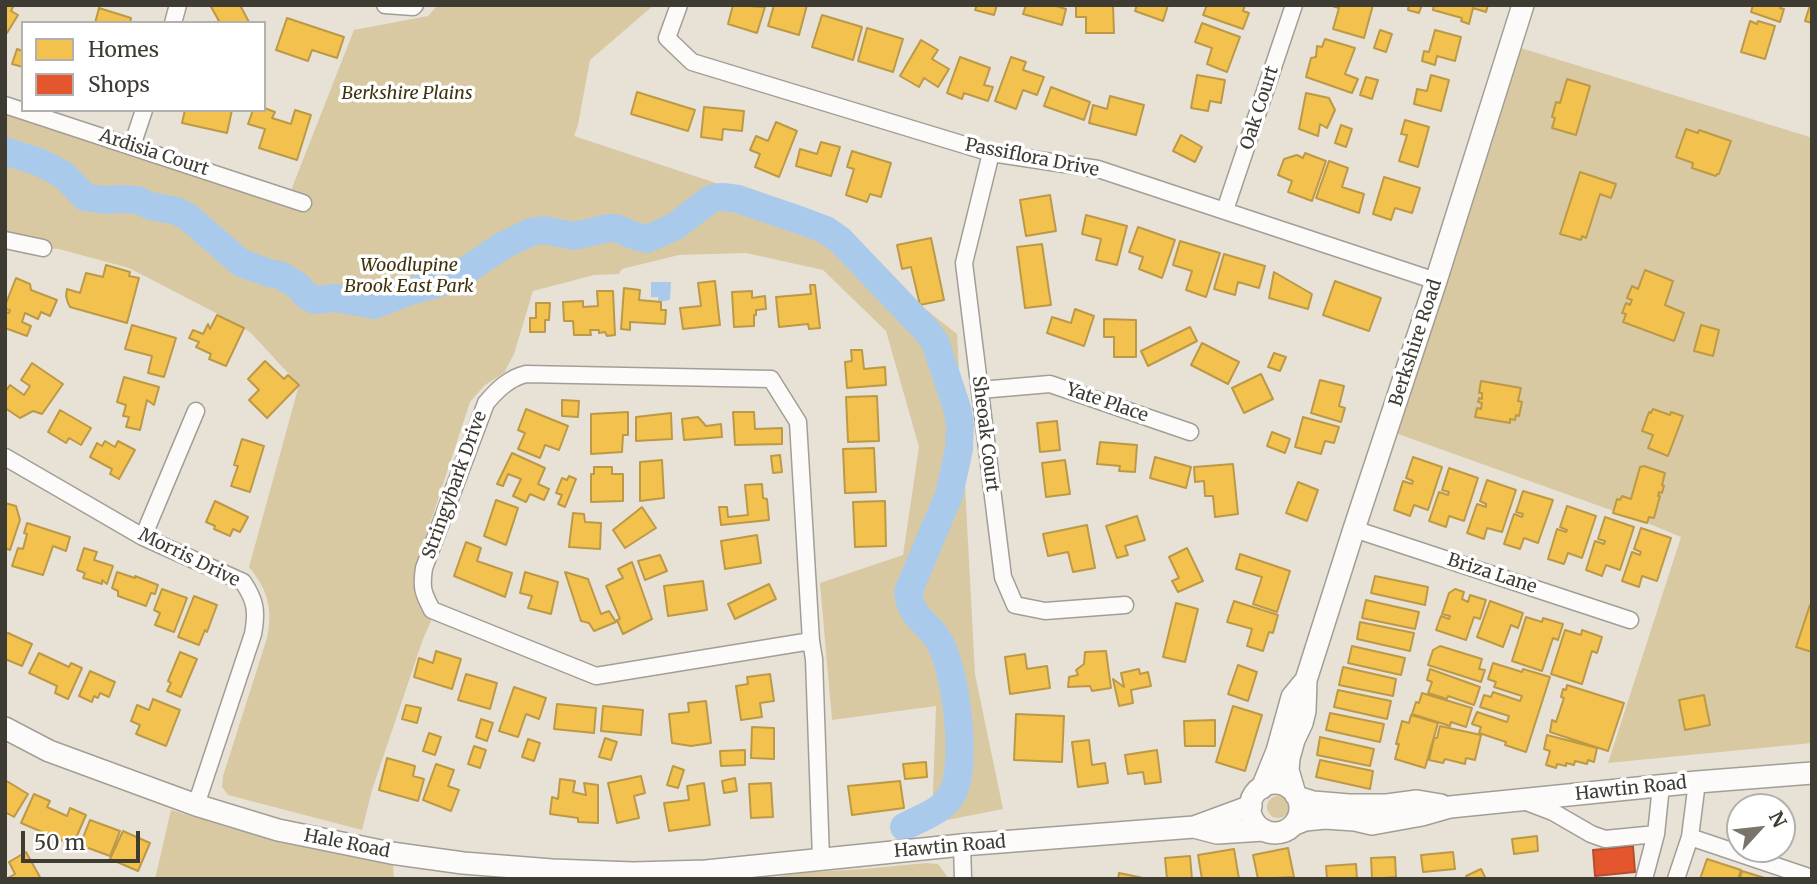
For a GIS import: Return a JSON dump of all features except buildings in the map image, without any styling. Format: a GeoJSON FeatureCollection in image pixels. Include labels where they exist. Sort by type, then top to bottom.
{"type":"FeatureCollection","features":[{"type":"Feature","properties":{"kind":"main road","name":"Berkshire Road"},"geometry":{"type":"LineString","coordinates":[[1296,795],[1289,770],[1289,758],[1305,711],[1306,680],[1523,5]]}},
{"type":"Feature","properties":{"kind":"main road","name":"Berkshire Road"},"geometry":{"type":"LineString","coordinates":[[1256,797],[1277,751],[1292,697],[1306,680]]}},
{"type":"Feature","properties":{"kind":"main road","name":"Hale Road"},"geometry":{"type":"LineString","coordinates":[[5,728],[49,751],[196,805],[278,831],[329,842],[463,863],[541,869],[706,875]]}},
{"type":"Feature","properties":{"kind":"main road","name":"Hawtin Road"},"geometry":{"type":"LineString","coordinates":[[1295,824],[1325,818],[1372,824],[1450,807],[1812,773]]}},
{"type":"Feature","properties":{"kind":"main road"},"geometry":{"type":"LineString","coordinates":[[1276,783],[1290,788],[1296,795],[1300,811],[1295,824],[1281,833],[1264,830],[1254,820],[1256,797],[1269,784],[1276,783]]}},
{"type":"Feature","properties":{"kind":"main road","name":"Hawtin Road"},"geometry":{"type":"LineString","coordinates":[[1296,795],[1313,802],[1349,805],[1418,801],[1450,807]]}},
{"type":"Feature","properties":{"kind":"main road","name":"Hawtin Road"},"geometry":{"type":"LineString","coordinates":[[1194,827],[1256,797]]}},
{"type":"Feature","properties":{"kind":"main road","name":"Hawtin Road"},"geometry":{"type":"LineString","coordinates":[[706,875],[736,874],[821,859],[961,845],[1194,827],[1217,833],[1264,830]]}},
{"type":"Feature","properties":{"kind":"street"},"geometry":{"type":"LineString","coordinates":[[385,5],[415,5]]}},
{"type":"Feature","properties":{"kind":"street","name":"Passiflora Drive"},"geometry":{"type":"LineString","coordinates":[[679,5],[667,38],[692,62],[991,153],[1098,169],[1436,281]]}},
{"type":"Feature","properties":{"kind":"street","name":"Oak Court"},"geometry":{"type":"LineString","coordinates":[[1226,210],[1294,5]]}},
{"type":"Feature","properties":{"kind":"street","name":"Ardisia Court"},"geometry":{"type":"LineString","coordinates":[[27,112],[303,203]]}},
{"type":"Feature","properties":{"kind":"street"},"geometry":{"type":"LineString","coordinates":[[132,146],[143,112]]}},
{"type":"Feature","properties":{"kind":"street","name":"Sheoak Court"},"geometry":{"type":"LineString","coordinates":[[991,153],[964,263],[1003,578],[1015,605],[1045,611],[1125,605]]}},
{"type":"Feature","properties":{"kind":"street"},"geometry":{"type":"LineString","coordinates":[[5,240],[43,248]]}},
{"type":"Feature","properties":{"kind":"street","name":"Stringybark Drive"},"geometry":{"type":"LineString","coordinates":[[811,641],[596,676],[432,610],[423,593],[425,568],[486,403],[502,386],[517,376],[526,374],[771,379],[798,422],[814,659],[821,859]]}},
{"type":"Feature","properties":{"kind":"street","name":"Yate Place"},"geometry":{"type":"LineString","coordinates":[[980,390],[1050,384],[1190,432]]}},
{"type":"Feature","properties":{"kind":"street"},"geometry":{"type":"LineString","coordinates":[[143,537],[196,411]]}},
{"type":"Feature","properties":{"kind":"street","name":"Morris Drive"},"geometry":{"type":"LineString","coordinates":[[5,457],[143,537],[243,582],[251,594],[256,616],[253,634],[196,805]]}},
{"type":"Feature","properties":{"kind":"street","name":"Briza Lane"},"geometry":{"type":"LineString","coordinates":[[1354,529],[1630,620]]}},
{"type":"Feature","properties":{"kind":"street"},"geometry":{"type":"LineString","coordinates":[[1676,879],[1690,837],[1697,782]]}},
{"type":"Feature","properties":{"kind":"street"},"geometry":{"type":"LineString","coordinates":[[1644,879],[1656,834],[1661,786]]}},
{"type":"Feature","properties":{"kind":"street"},"geometry":{"type":"LineString","coordinates":[[1521,800],[1535,804],[1605,839],[1656,834]]}},
{"type":"Feature","properties":{"kind":"street"},"geometry":{"type":"LineString","coordinates":[[1690,837],[1812,878]]}},
{"type":"Feature","properties":{"kind":"street"},"geometry":{"type":"LineString","coordinates":[[961,845],[963,879]]}},
{"type":"Feature","properties":{"kind":"green space"},"geometry":{"type":"Polygon","coordinates":[[[438,5],[654,5],[590,60],[574,136],[749,194],[854,237],[890,281],[957,334],[975,674],[1003,809],[932,823],[936,706],[832,720],[820,583],[903,555],[919,447],[886,331],[823,270],[746,253],[679,255],[622,269],[619,274],[594,275],[533,291],[514,354],[504,373],[485,385],[470,402],[423,545],[418,566],[420,599],[432,619],[372,790],[362,830],[228,795],[222,787],[223,776],[267,638],[269,609],[265,592],[249,567],[299,385],[251,333],[241,326],[129,268],[59,249],[5,240],[5,105],[288,198],[354,30],[428,16],[438,5]]]}},
{"type":"Feature","properties":{"kind":"green space"},"geometry":{"type":"Polygon","coordinates":[[[1511,45],[1810,137],[1812,133],[1812,743],[1608,763],[1681,537],[1387,430],[1511,45]]]}},
{"type":"Feature","properties":{"kind":"green space"},"geometry":{"type":"Polygon","coordinates":[[[1278,796],[1288,803],[1289,807],[1282,817],[1278,818],[1268,811],[1267,807],[1274,797],[1278,796]]]}},
{"type":"Feature","properties":{"kind":"green space"},"geometry":{"type":"Polygon","coordinates":[[[171,810],[283,843],[393,865],[394,879],[155,879],[171,810]]]}},
{"type":"Feature","properties":{"kind":"green space"},"geometry":{"type":"Polygon","coordinates":[[[938,864],[949,879],[770,879],[795,873],[938,864]]]}},
{"type":"Feature","properties":{"kind":"water"},"geometry":{"type":"Polygon","coordinates":[[[651,282],[671,282],[670,300],[658,302],[658,297],[651,297],[651,282]]]}},
{"type":"Feature","properties":{"kind":"waterway"},"geometry":{"type":"LineString","coordinates":[[5,151],[39,162],[64,175],[85,197],[137,200],[177,211],[188,217],[241,263],[280,275],[314,300],[335,298],[374,305],[453,277],[504,245],[531,232],[544,230],[574,236],[616,228],[647,239],[674,227],[712,198],[738,199],[826,230],[840,240],[935,342],[960,425],[959,449],[949,495],[908,592],[916,614],[939,641],[950,673],[958,718],[957,780],[952,794],[943,805],[904,827]]}},
{"type":"Feature","properties":{"kind":"park label","name":"Berkshire Plains"},"geometry":{"type":"Point","coordinates":[407,94]}},
{"type":"Feature","properties":{"kind":"park label","name":"Woodlupine Brook East Park"},"geometry":{"type":"Point","coordinates":[409,276]}}]}
